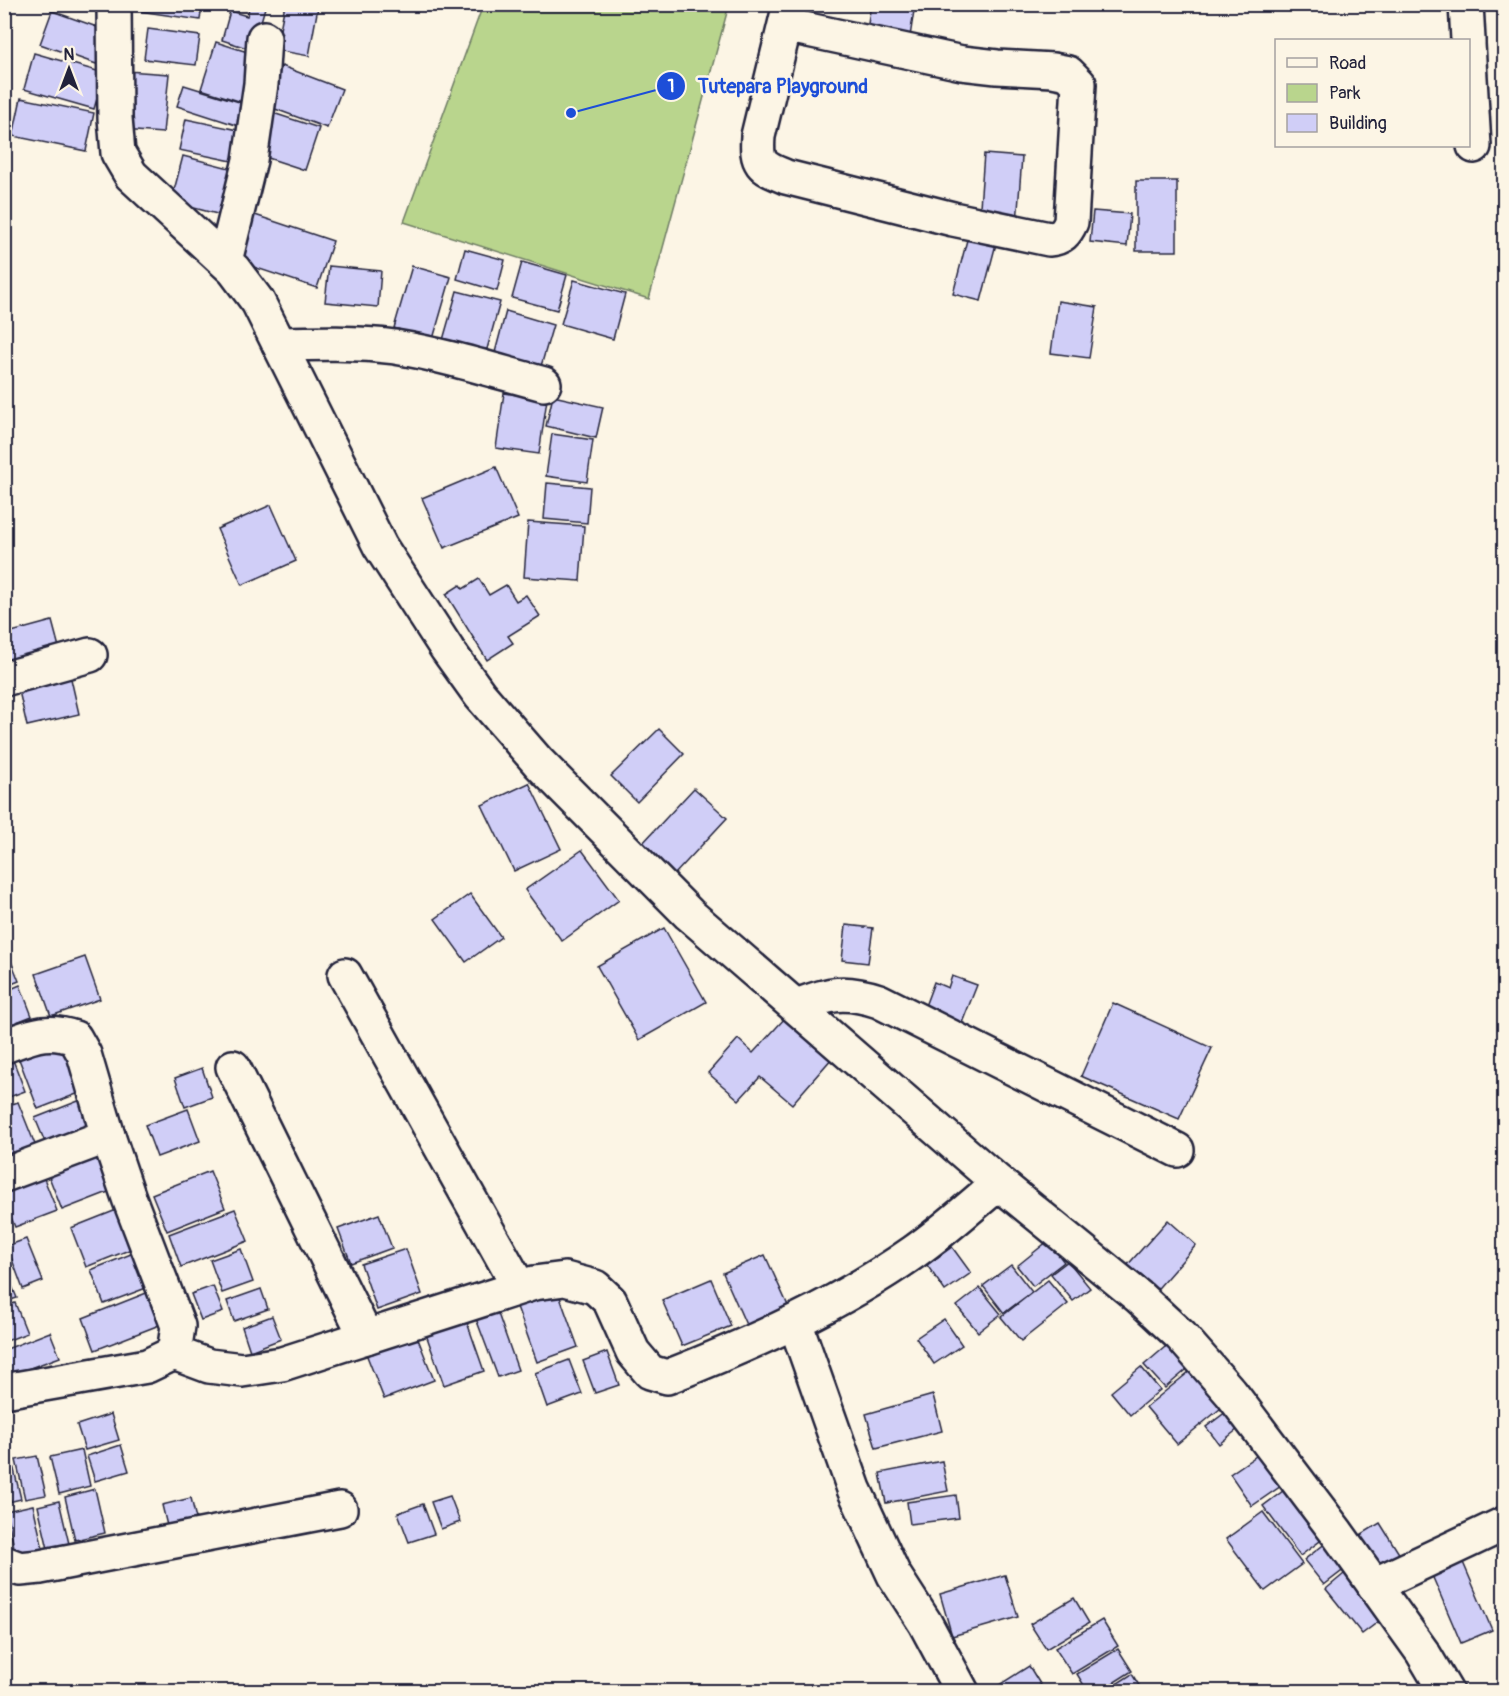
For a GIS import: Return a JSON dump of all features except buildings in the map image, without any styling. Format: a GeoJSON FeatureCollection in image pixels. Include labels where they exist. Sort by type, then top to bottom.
{"type":"FeatureCollection","features":[{"type":"Feature","properties":{"kind":"street"},"geometry":{"type":"LineString","coordinates":[[114,4],[115,118],[118,153],[131,175],[225,261],[258,302],[381,546],[447,649],[480,695],[539,763],[689,914],[999,1183],[1139,1297],[1180,1336],[1231,1393],[1337,1533],[1423,1653],[1446,1692]]}},
{"type":"Feature","properties":{"kind":"street"},"geometry":{"type":"LineString","coordinates":[[1466,4],[1468,39]]}},
{"type":"Feature","properties":{"kind":"street"},"geometry":{"type":"LineString","coordinates":[[787,15],[962,63],[1068,73],[1079,84],[1071,222],[1066,233],[1058,238],[1049,239],[953,219],[786,177],[765,168],[757,154],[758,136],[787,15]]}},
{"type":"Feature","properties":{"kind":"street"},"geometry":{"type":"LineString","coordinates":[[225,261],[250,160],[261,84],[264,38]]}},
{"type":"Feature","properties":{"kind":"street"},"geometry":{"type":"LineString","coordinates":[[1470,77],[1474,146]]}},
{"type":"Feature","properties":{"kind":"street"},"geometry":{"type":"LineString","coordinates":[[279,344],[327,343],[392,347],[421,352],[544,384]]}},
{"type":"Feature","properties":{"kind":"street"},"geometry":{"type":"LineString","coordinates":[[4,679],[90,655]]}},
{"type":"Feature","properties":{"kind":"street"},"geometry":{"type":"LineString","coordinates":[[345,975],[519,1287]]}},
{"type":"Feature","properties":{"kind":"street"},"geometry":{"type":"LineString","coordinates":[[797,1006],[820,997],[836,994],[857,994],[879,1001],[1177,1150]]}},
{"type":"Feature","properties":{"kind":"street"},"geometry":{"type":"LineString","coordinates":[[4,1046],[40,1032],[59,1032],[75,1038],[84,1054],[129,1198],[178,1326],[174,1353]]}},
{"type":"Feature","properties":{"kind":"street"},"geometry":{"type":"LineString","coordinates":[[233,1067],[366,1337]]}},
{"type":"Feature","properties":{"kind":"street"},"geometry":{"type":"LineString","coordinates":[[4,1175],[108,1136]]}},
{"type":"Feature","properties":{"kind":"street"},"geometry":{"type":"LineString","coordinates":[[4,1391],[147,1366],[174,1353],[208,1366],[242,1370],[282,1364],[534,1282],[566,1279],[595,1287],[610,1301],[633,1352],[650,1372],[667,1377],[795,1322],[864,1285],[915,1251],[999,1183]]}},
{"type":"Feature","properties":{"kind":"street"},"geometry":{"type":"LineString","coordinates":[[795,1322],[854,1490],[894,1575],[925,1623],[962,1692]]}},
{"type":"Feature","properties":{"kind":"street"},"geometry":{"type":"LineString","coordinates":[[4,1563],[20,1569],[40,1567],[340,1509]]}},
{"type":"Feature","properties":{"kind":"street"},"geometry":{"type":"LineString","coordinates":[[1374,1585],[1504,1524]]}},
{"type":"Feature","properties":{"kind":"green space"},"geometry":{"type":"Polygon","coordinates":[[[483,5],[729,5],[649,299],[404,222],[483,5]]]}},
{"type":"Feature","properties":{"kind":"place","name":"Tutepara Playground"},"geometry":{"type":"Point","coordinates":[571,113]}}]}
